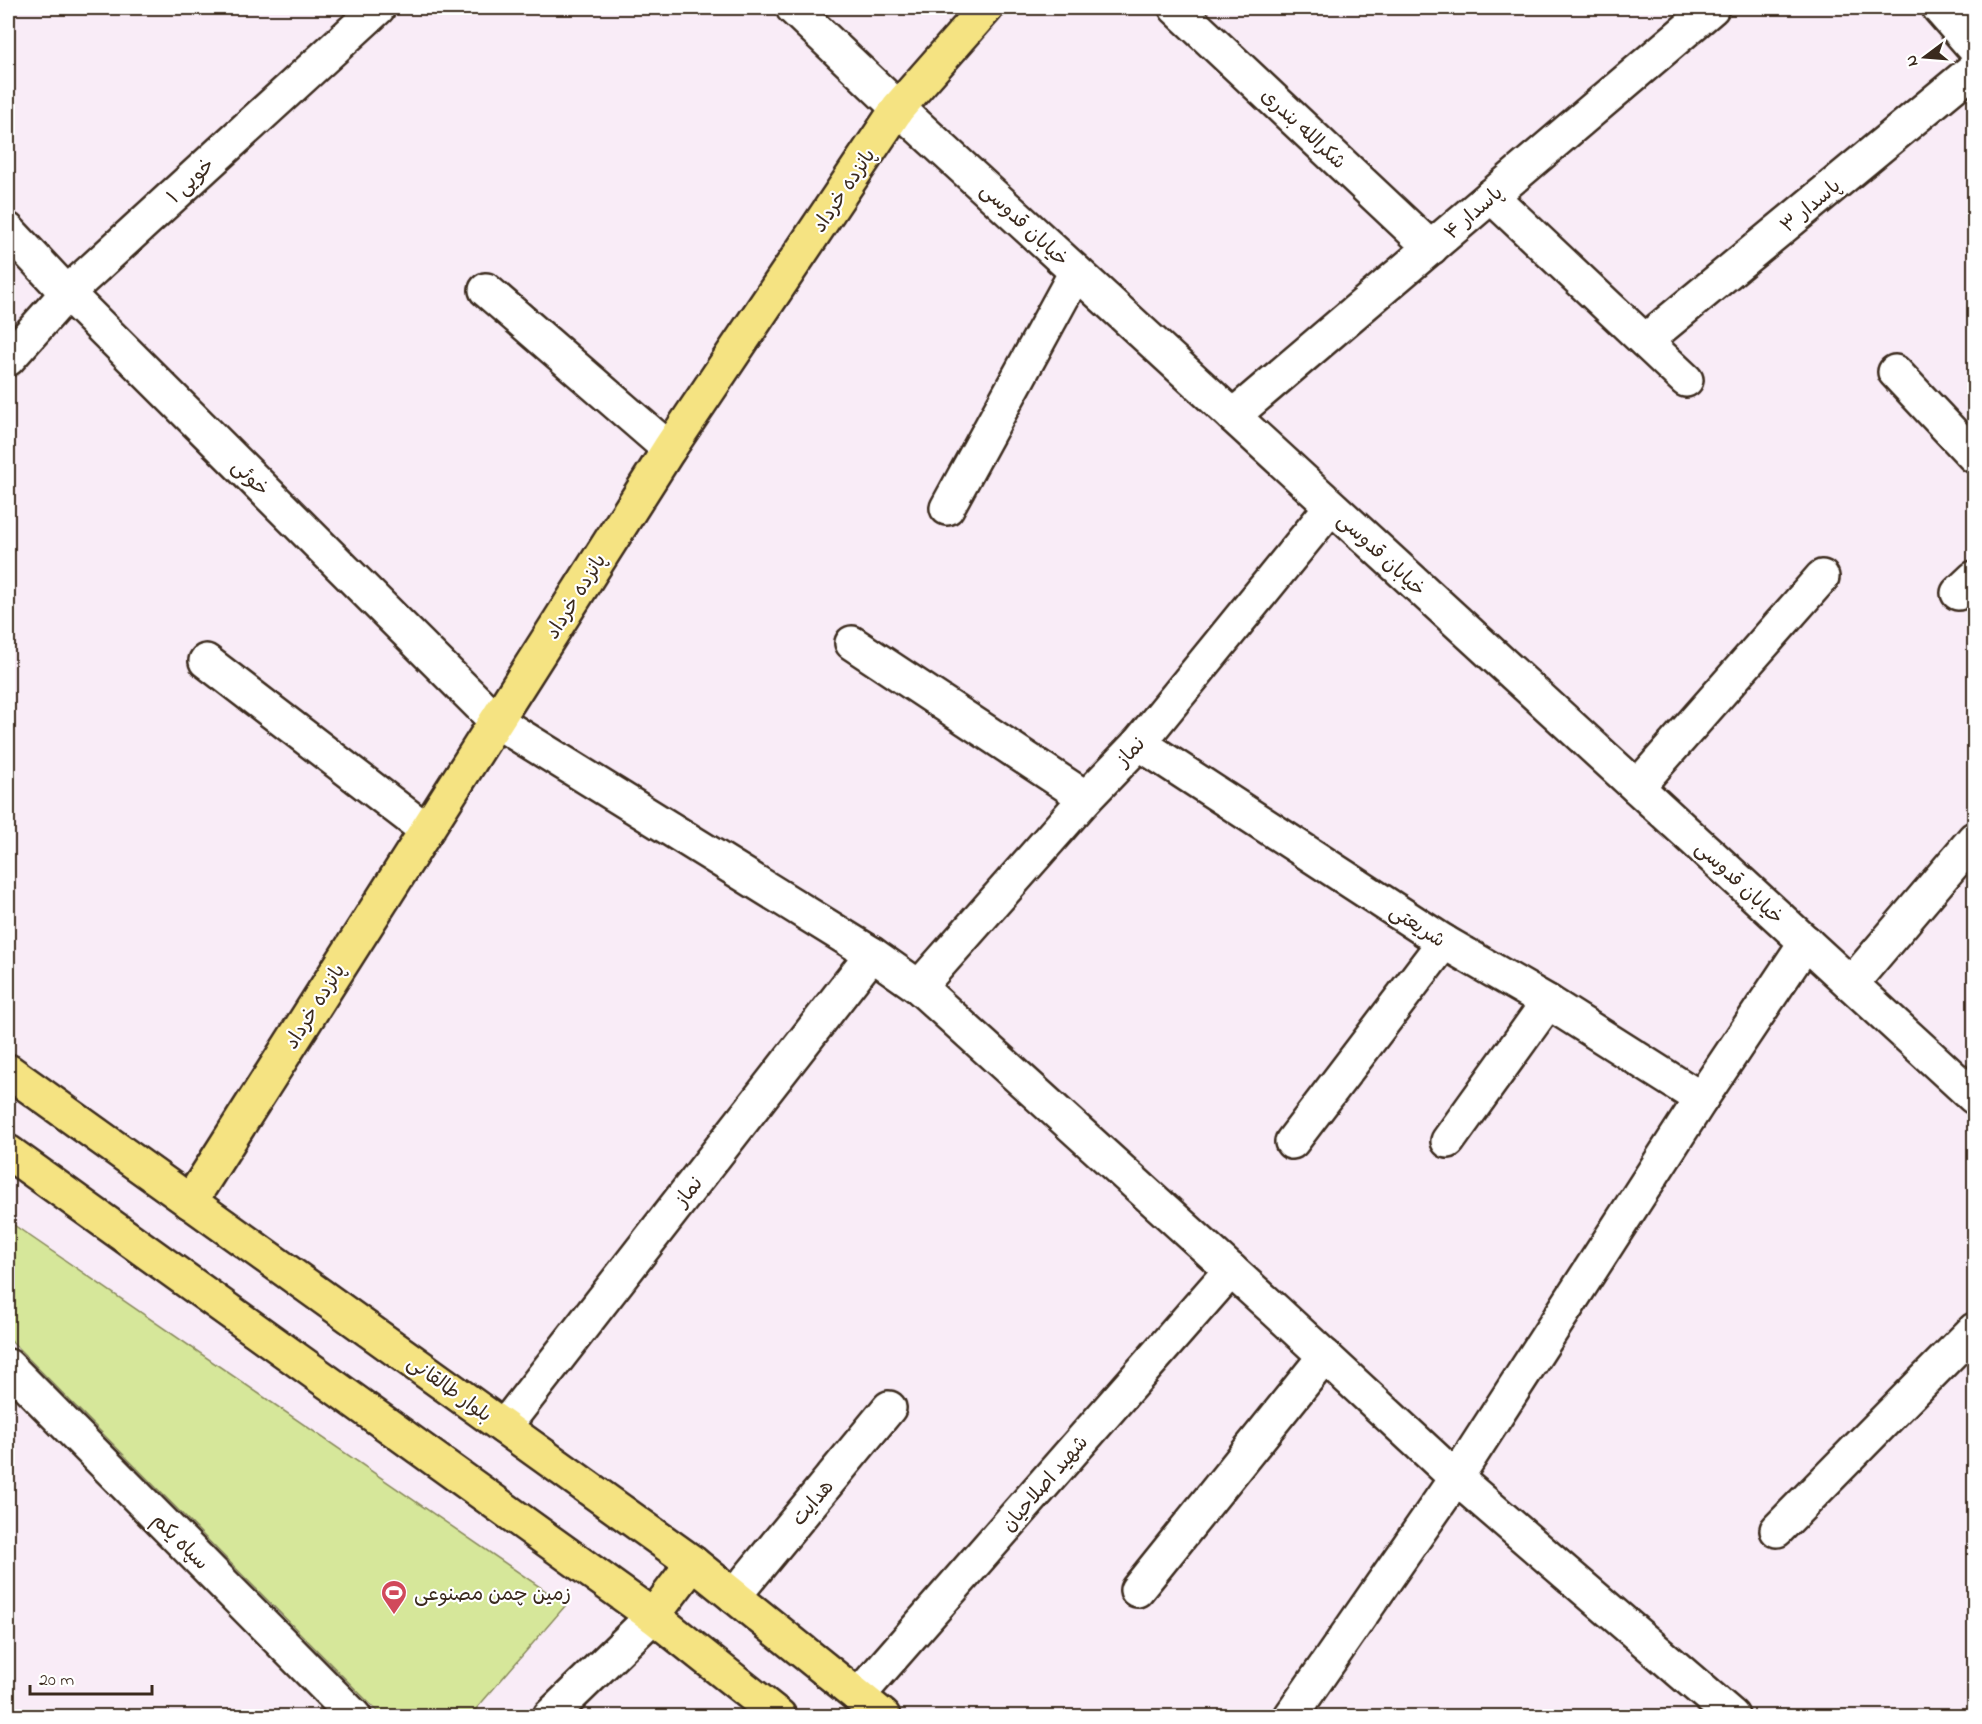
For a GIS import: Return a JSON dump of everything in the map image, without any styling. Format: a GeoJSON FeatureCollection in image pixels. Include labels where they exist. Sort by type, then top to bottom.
{"type":"FeatureCollection","features":[{"type":"Feature","properties":{"kind":"main road","name":"پانزده خرداد"},"geometry":{"type":"LineString","coordinates":[[190,1202],[669,449],[898,108],[986,8]]}},
{"type":"Feature","properties":{"kind":"main road","name":"بلوار طالقانی"},"geometry":{"type":"LineString","coordinates":[[8,1071],[693,1563],[883,1716]]}},
{"type":"Feature","properties":{"kind":"main road"},"geometry":{"type":"LineString","coordinates":[[8,1152],[653,1616],[779,1716]]}},
{"type":"Feature","properties":{"kind":"main road"},"geometry":{"type":"LineString","coordinates":[[653,1616],[693,1563]]}},
{"type":"Feature","properties":{"kind":"street","name":"خیابان قدوسی"},"geometry":{"type":"LineString","coordinates":[[793,8],[898,108],[1974,1097]]}},
{"type":"Feature","properties":{"kind":"street","name":"شکرالله بندری"},"geometry":{"type":"LineString","coordinates":[[1176,8],[1431,248]]}},
{"type":"Feature","properties":{"kind":"street","name":"پاسدار ۴"},"geometry":{"type":"LineString","coordinates":[[1233,416],[1712,8]]}},
{"type":"Feature","properties":{"kind":"street"},"geometry":{"type":"LineString","coordinates":[[1939,8],[1974,48]]}},
{"type":"Feature","properties":{"kind":"street","name":"خویی ۱"},"geometry":{"type":"LineString","coordinates":[[8,360],[67,293],[371,10]]}},
{"type":"Feature","properties":{"kind":"street","name":"پاسدار ۳"},"geometry":{"type":"LineString","coordinates":[[1645,341],[1974,69]]}},
{"type":"Feature","properties":{"kind":"street"},"geometry":{"type":"LineString","coordinates":[[1491,196],[1686,380]]}},
{"type":"Feature","properties":{"kind":"street","name":"خوئی"},"geometry":{"type":"LineString","coordinates":[[8,230],[67,293],[496,721],[872,954],[919,987],[1325,1356],[1456,1479],[1732,1716]]}},
{"type":"Feature","properties":{"kind":"street"},"geometry":{"type":"LineString","coordinates":[[946,508],[1076,272]]}},
{"type":"Feature","properties":{"kind":"street"},"geometry":{"type":"LineString","coordinates":[[486,290],[669,449]]}},
{"type":"Feature","properties":{"kind":"street"},"geometry":{"type":"LineString","coordinates":[[1895,372],[1974,456]]}},
{"type":"Feature","properties":{"kind":"street","name":"نماز"},"geometry":{"type":"LineString","coordinates":[[919,987],[1086,798],[1139,743],[1331,507]]}},
{"type":"Feature","properties":{"kind":"street"},"geometry":{"type":"LineString","coordinates":[[1637,787],[1822,577]]}},
{"type":"Feature","properties":{"kind":"street"},"geometry":{"type":"LineString","coordinates":[[852,643],[1086,798]]}},
{"type":"Feature","properties":{"kind":"street"},"geometry":{"type":"LineString","coordinates":[[206,661],[426,830]]}},
{"type":"Feature","properties":{"kind":"street","name":"شریعتی"},"geometry":{"type":"LineString","coordinates":[[1139,743],[1444,942],[1548,1002],[1701,1099]]}},
{"type":"Feature","properties":{"kind":"street"},"geometry":{"type":"LineString","coordinates":[[1851,984],[1974,839]]}},
{"type":"Feature","properties":{"kind":"street"},"geometry":{"type":"LineString","coordinates":[[1292,1142],[1444,942]]}},
{"type":"Feature","properties":{"kind":"street"},"geometry":{"type":"LineString","coordinates":[[1291,1716],[1456,1479],[1701,1099],[1806,942]]}},
{"type":"Feature","properties":{"kind":"street","name":"نماز"},"geometry":{"type":"LineString","coordinates":[[504,1427],[872,954]]}},
{"type":"Feature","properties":{"kind":"street"},"geometry":{"type":"LineString","coordinates":[[1448,1141],[1548,1002]]}},
{"type":"Feature","properties":{"kind":"street","name":"شهید اصلاحیان"},"geometry":{"type":"LineString","coordinates":[[858,1696],[1231,1270]]}},
{"type":"Feature","properties":{"kind":"street"},"geometry":{"type":"LineString","coordinates":[[1777,1530],[1974,1330]]}},
{"type":"Feature","properties":{"kind":"street"},"geometry":{"type":"LineString","coordinates":[[1137,1590],[1325,1356]]}},
{"type":"Feature","properties":{"kind":"street","name":"سپاه یکم"},"geometry":{"type":"LineString","coordinates":[[8,1366],[354,1716]]}},
{"type":"Feature","properties":{"kind":"street","name":"هدایت"},"geometry":{"type":"LineString","coordinates":[[734,1596],[889,1407]]}},
{"type":"Feature","properties":{"kind":"street"},"geometry":{"type":"LineString","coordinates":[[550,1716],[653,1616]]}},
{"type":"Feature","properties":{"kind":"green space"},"geometry":{"type":"Polygon","coordinates":[[[8,1221],[566,1605],[470,1716],[382,1716],[8,1338],[8,1221]]]}},
{"type":"Feature","properties":{"kind":"place","name":"زمین چمن مصنوعی"},"geometry":{"type":"Point","coordinates":[394,1616]}}]}
